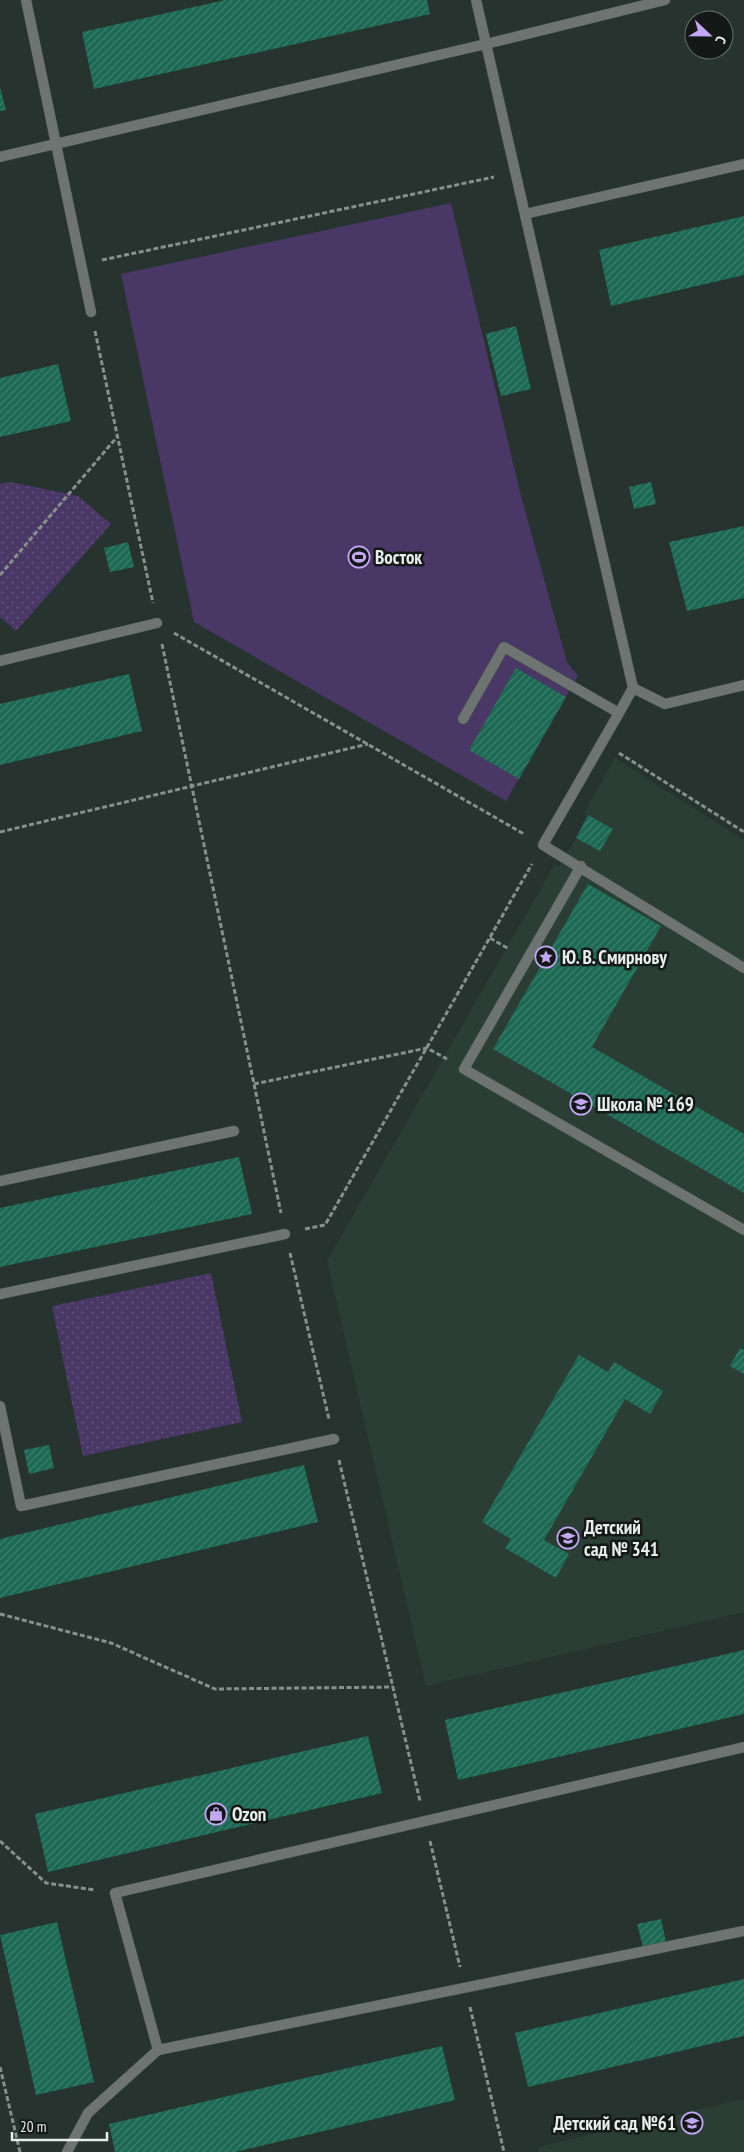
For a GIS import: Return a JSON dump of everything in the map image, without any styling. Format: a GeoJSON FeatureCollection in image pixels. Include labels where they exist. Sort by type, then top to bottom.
{"type":"FeatureCollection","features":[{"type":"Feature","properties":{"kind":"lane"},"geometry":{"type":"LineString","coordinates":[[26,0],[91,312]]}},
{"type":"Feature","properties":{"kind":"lane"},"geometry":{"type":"LineString","coordinates":[[476,0],[633,688],[543,845],[581,866],[744,968]]}},
{"type":"Feature","properties":{"kind":"lane"},"geometry":{"type":"LineString","coordinates":[[0,157],[56,146],[665,0]]}},
{"type":"Feature","properties":{"kind":"lane"},"geometry":{"type":"LineString","coordinates":[[525,214],[744,164]]}},
{"type":"Feature","properties":{"kind":"lane"},"geometry":{"type":"LineString","coordinates":[[0,661],[157,624]]}},
{"type":"Feature","properties":{"kind":"lane"},"geometry":{"type":"LineString","coordinates":[[463,719],[504,647],[619,712]]}},
{"type":"Feature","properties":{"kind":"lane"},"geometry":{"type":"LineString","coordinates":[[633,688],[665,704],[744,685]]}},
{"type":"Feature","properties":{"kind":"lane"},"geometry":{"type":"LineString","coordinates":[[581,866],[464,1069],[744,1230]]}},
{"type":"Feature","properties":{"kind":"lane"},"geometry":{"type":"LineString","coordinates":[[0,1181],[234,1131]]}},
{"type":"Feature","properties":{"kind":"lane"},"geometry":{"type":"LineString","coordinates":[[0,1294],[285,1234]]}},
{"type":"Feature","properties":{"kind":"lane"},"geometry":{"type":"LineString","coordinates":[[0,1406],[21,1506],[334,1440]]}},
{"type":"Feature","properties":{"kind":"lane"},"geometry":{"type":"LineString","coordinates":[[158,2050],[115,1893],[744,1747]]}},
{"type":"Feature","properties":{"kind":"lane"},"geometry":{"type":"LineString","coordinates":[[68,2152],[88,2112],[158,2050],[744,1931]]}},
{"type":"Feature","properties":{"kind":"path"},"geometry":{"type":"LineString","coordinates":[[81,265],[515,172]]}},
{"type":"Feature","properties":{"kind":"path"},"geometry":{"type":"LineString","coordinates":[[0,575],[118,436]]}},
{"type":"Feature","properties":{"kind":"path"},"geometry":{"type":"LineString","coordinates":[[157,624],[543,845],[325,1225],[285,1234]]}},
{"type":"Feature","properties":{"kind":"path"},"geometry":{"type":"LineString","coordinates":[[602,742],[744,832]]}},
{"type":"Feature","properties":{"kind":"path"},"geometry":{"type":"LineString","coordinates":[[0,832],[368,744]]}},
{"type":"Feature","properties":{"kind":"path"},"geometry":{"type":"LineString","coordinates":[[490,938],[507,948]]}},
{"type":"Feature","properties":{"kind":"path"},"geometry":{"type":"LineString","coordinates":[[254,1084],[427,1048],[444,1057]]}},
{"type":"Feature","properties":{"kind":"path"},"geometry":{"type":"LineString","coordinates":[[0,1614],[111,1643],[215,1689],[394,1687]]}},
{"type":"Feature","properties":{"kind":"path"},"geometry":{"type":"LineString","coordinates":[[0,1841],[46,1883],[115,1893]]}},
{"type":"Feature","properties":{"kind":"path"},"geometry":{"type":"LineString","coordinates":[[0,2067],[20,2152]]}},
{"type":"Feature","properties":{"kind":"shaded area","name":"Восток"},"geometry":{"type":"Polygon","coordinates":[[[451,203],[520,492],[567,662],[578,676],[506,801],[194,622],[121,274],[451,203]]]}},
{"type":"Feature","properties":{"kind":"shaded area"},"geometry":{"type":"Polygon","coordinates":[[[10,482],[78,496],[111,524],[16,631],[0,617],[0,484],[10,482]]]}},
{"type":"Feature","properties":{"kind":"shaded area","name":"Школа № 169"},"geometry":{"type":"Polygon","coordinates":[[[615,758],[744,840],[744,1612],[426,1686],[327,1261],[555,864],[559,866],[576,838],[588,815],[584,813],[615,758]]]}},
{"type":"Feature","properties":{"kind":"shaded area"},"geometry":{"type":"Polygon","coordinates":[[[211,1273],[242,1422],[83,1456],[52,1306],[211,1273]]]}},
{"type":"Feature","properties":{"kind":"shaded area","name":"Детский сад №61"},"geometry":{"type":"Polygon","coordinates":[[[744,2099],[744,2152],[539,2152],[538,2147],[744,2099]]]}},
{"type":"Feature","properties":{"kind":"building"},"geometry":{"type":"Polygon","coordinates":[[[225,0],[427,0],[430,14],[94,89],[82,32],[225,0]]]}},
{"type":"Feature","properties":{"kind":"building"},"geometry":{"type":"Polygon","coordinates":[[[0,87],[6,110],[0,111],[0,87]]]}},
{"type":"Feature","properties":{"kind":"building"},"geometry":{"type":"Polygon","coordinates":[[[744,216],[744,275],[611,306],[599,250],[744,216]]]}},
{"type":"Feature","properties":{"kind":"building"},"geometry":{"type":"Polygon","coordinates":[[[516,326],[531,389],[501,396],[486,334],[516,326]]]}},
{"type":"Feature","properties":{"kind":"building"},"geometry":{"type":"Polygon","coordinates":[[[58,364],[71,421],[0,437],[0,378],[58,364]]]}},
{"type":"Feature","properties":{"kind":"building"},"geometry":{"type":"Polygon","coordinates":[[[651,482],[656,504],[634,509],[629,487],[651,482]]]}},
{"type":"Feature","properties":{"kind":"building"},"geometry":{"type":"Polygon","coordinates":[[[744,526],[744,598],[687,611],[669,542],[744,526]]]}},
{"type":"Feature","properties":{"kind":"building"},"geometry":{"type":"Polygon","coordinates":[[[128,542],[134,567],[110,572],[104,548],[128,542]]]}},
{"type":"Feature","properties":{"kind":"building"},"geometry":{"type":"Polygon","coordinates":[[[516,668],[566,697],[519,779],[469,750],[516,668]]]}},
{"type":"Feature","properties":{"kind":"building"},"geometry":{"type":"Polygon","coordinates":[[[129,674],[142,731],[0,765],[0,704],[129,674]]]}},
{"type":"Feature","properties":{"kind":"building"},"geometry":{"type":"Polygon","coordinates":[[[588,815],[613,829],[600,851],[576,838],[588,815]]]}},
{"type":"Feature","properties":{"kind":"building"},"geometry":{"type":"Polygon","coordinates":[[[588,884],[661,926],[592,1047],[744,1134],[744,1193],[493,1049],[588,884]]]}},
{"type":"Feature","properties":{"kind":"building"},"geometry":{"type":"Polygon","coordinates":[[[239,1157],[252,1214],[0,1267],[0,1208],[239,1157]]]}},
{"type":"Feature","properties":{"kind":"building"},"geometry":{"type":"Polygon","coordinates":[[[740,1348],[744,1350],[744,1374],[730,1366],[740,1348]]]}},
{"type":"Feature","properties":{"kind":"building"},"geometry":{"type":"Polygon","coordinates":[[[579,1355],[608,1372],[614,1362],[663,1391],[650,1414],[625,1399],[544,1540],[569,1554],[556,1578],[505,1548],[511,1539],[482,1522],[579,1355]]]}},
{"type":"Feature","properties":{"kind":"building"},"geometry":{"type":"Polygon","coordinates":[[[49,1445],[54,1468],[29,1474],[24,1450],[49,1445]]]}},
{"type":"Feature","properties":{"kind":"building"},"geometry":{"type":"Polygon","coordinates":[[[304,1465],[318,1522],[0,1598],[0,1539],[304,1465]]]}},
{"type":"Feature","properties":{"kind":"building"},"geometry":{"type":"Polygon","coordinates":[[[744,1650],[744,1714],[458,1780],[445,1720],[744,1650]]]}},
{"type":"Feature","properties":{"kind":"building"},"geometry":{"type":"Polygon","coordinates":[[[368,1736],[382,1793],[48,1872],[35,1814],[368,1736]]]}},
{"type":"Feature","properties":{"kind":"building"},"geometry":{"type":"Polygon","coordinates":[[[661,1919],[666,1942],[643,1947],[637,1924],[661,1919]]]}},
{"type":"Feature","properties":{"kind":"building"},"geometry":{"type":"Polygon","coordinates":[[[57,1922],[94,2082],[36,2095],[0,1935],[57,1922]]]}},
{"type":"Feature","properties":{"kind":"building"},"geometry":{"type":"Polygon","coordinates":[[[744,1979],[744,2036],[528,2087],[515,2033],[744,1979]]]}},
{"type":"Feature","properties":{"kind":"building"},"geometry":{"type":"Polygon","coordinates":[[[442,2046],[455,2100],[235,2152],[115,2152],[109,2124],[442,2046]]]}},
{"type":"Feature","properties":{"kind":"place","name":"Восток"},"geometry":{"type":"Point","coordinates":[359,557]}},
{"type":"Feature","properties":{"kind":"place","name":"Ю. В. Смирнову"},"geometry":{"type":"Point","coordinates":[546,957]}},
{"type":"Feature","properties":{"kind":"place","name":"Школа № 169"},"geometry":{"type":"Point","coordinates":[581,1104]}},
{"type":"Feature","properties":{"kind":"place","name":"Детский сад № 341"},"geometry":{"type":"Point","coordinates":[568,1538]}},
{"type":"Feature","properties":{"kind":"place","name":"Ozon"},"geometry":{"type":"Point","coordinates":[216,1814]}},
{"type":"Feature","properties":{"kind":"place","name":"Детский сад №61"},"geometry":{"type":"Point","coordinates":[692,2123]}}]}
